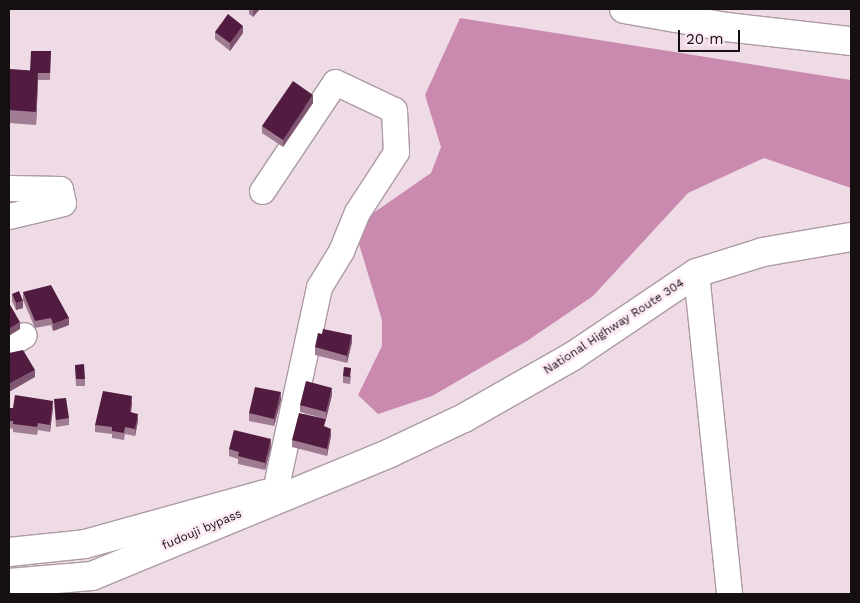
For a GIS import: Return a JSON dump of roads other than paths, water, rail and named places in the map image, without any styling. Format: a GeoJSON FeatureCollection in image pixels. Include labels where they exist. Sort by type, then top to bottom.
{"type":"FeatureCollection","features":[{"type":"Feature","properties":{"kind":"main road"},"geometry":{"type":"LineString","coordinates":[[624,9],[726,27],[851,41]]}},
{"type":"Feature","properties":{"kind":"main road"},"geometry":{"type":"LineString","coordinates":[[732,9],[851,35]]}},
{"type":"Feature","properties":{"kind":"main road","name":"National Highway Route 304"},"geometry":{"type":"LineString","coordinates":[[390,453],[464,418],[574,356],[696,273],[763,252],[851,238]]}},
{"type":"Feature","properties":{"kind":"main road"},"geometry":{"type":"LineString","coordinates":[[9,552],[85,544],[274,491],[390,453]]}},
{"type":"Feature","properties":{"kind":"main road","name":"fudouji bypass"},"geometry":{"type":"LineString","coordinates":[[9,583],[92,576],[390,453]]}},
{"type":"Feature","properties":{"kind":"street"},"geometry":{"type":"LineString","coordinates":[[262,191],[335,82],[394,110],[396,152],[357,212],[341,251],[319,287],[274,491]]}},
{"type":"Feature","properties":{"kind":"street"},"geometry":{"type":"LineString","coordinates":[[9,188],[60,189],[63,203],[9,216]]}},
{"type":"Feature","properties":{"kind":"street"},"geometry":{"type":"LineString","coordinates":[[696,273],[729,594]]}}]}
